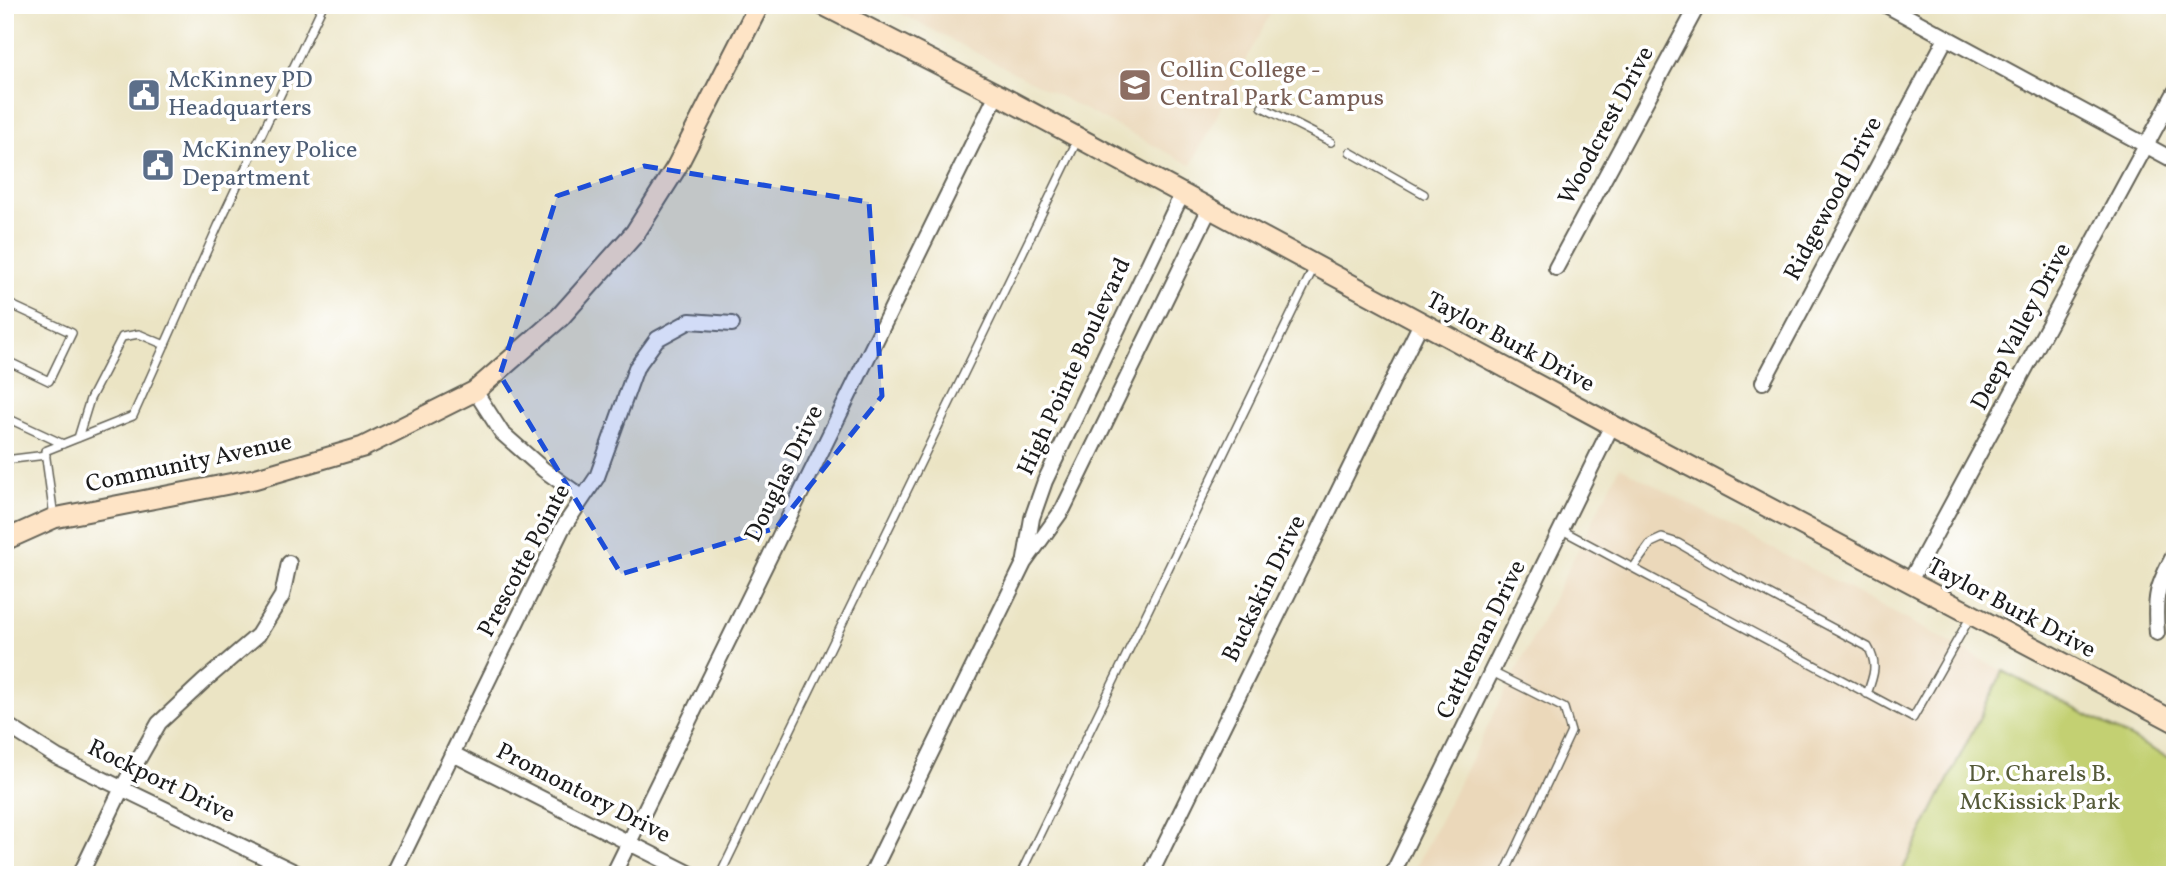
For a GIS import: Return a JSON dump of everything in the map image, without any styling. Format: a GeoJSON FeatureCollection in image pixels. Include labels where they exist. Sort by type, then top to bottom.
{"type":"FeatureCollection","features":[{"type":"Feature","properties":{"kind":"street","name":"Community Avenue"},"geometry":{"type":"LineString","coordinates":[[5,540],[54,518],[254,479],[363,447],[475,391],[560,317],[635,233],[676,168],[759,5]]}},
{"type":"Feature","properties":{"kind":"street","name":"Taylor Burk Drive"},"geometry":{"type":"LineString","coordinates":[[823,5],[997,94],[1612,425],[2175,722]]}},
{"type":"Feature","properties":{"kind":"street","name":"Woodcrest Drive"},"geometry":{"type":"LineString","coordinates":[[1556,268],[1698,5]]}},
{"type":"Feature","properties":{"kind":"street"},"geometry":{"type":"LineString","coordinates":[[1886,5],[2175,161]]}},
{"type":"Feature","properties":{"kind":"street","name":"Ridgewood Drive"},"geometry":{"type":"LineString","coordinates":[[1763,382],[1946,38]]}},
{"type":"Feature","properties":{"kind":"street","name":"Deep Valley Drive"},"geometry":{"type":"LineString","coordinates":[[1909,583],[2175,92]]}},
{"type":"Feature","properties":{"kind":"street","name":"Douglas Drive"},"geometry":{"type":"LineString","coordinates":[[613,875],[997,94]]}},
{"type":"Feature","properties":{"kind":"street","name":"High Pointe Boulevard"},"geometry":{"type":"LineString","coordinates":[[1024,564],[1032,518],[1045,481],[1182,194]]}},
{"type":"Feature","properties":{"kind":"street","name":"High Pointe Boulevard"},"geometry":{"type":"LineString","coordinates":[[871,875],[1024,564],[1063,509],[1210,208]]}},
{"type":"Feature","properties":{"kind":"street","name":"Prescotte Pointe"},"geometry":{"type":"LineString","coordinates":[[393,875],[562,529],[597,477],[636,368],[657,339],[690,321],[732,324]]}},
{"type":"Feature","properties":{"kind":"street","name":"Buckskin Drive"},"geometry":{"type":"LineString","coordinates":[[1150,875],[1421,323]]}},
{"type":"Feature","properties":{"kind":"street"},"geometry":{"type":"LineString","coordinates":[[475,391],[502,433],[544,470],[583,498]]}},
{"type":"Feature","properties":{"kind":"street","name":"Cattleman Drive"},"geometry":{"type":"LineString","coordinates":[[1392,875],[1612,425]]}},
{"type":"Feature","properties":{"kind":"street"},"geometry":{"type":"LineString","coordinates":[[2157,633],[2155,596],[2175,553]]}},
{"type":"Feature","properties":{"kind":"street"},"geometry":{"type":"LineString","coordinates":[[80,875],[122,788],[159,723],[258,635],[282,596],[289,563]]}},
{"type":"Feature","properties":{"kind":"street","name":"Rockport Drive"},"geometry":{"type":"LineString","coordinates":[[5,724],[57,757],[301,875]]}},
{"type":"Feature","properties":{"kind":"street","name":"Promontory Drive"},"geometry":{"type":"LineString","coordinates":[[453,754],[693,875]]}},
{"type":"Feature","properties":{"kind":"lane"},"geometry":{"type":"LineString","coordinates":[[54,518],[45,451],[133,416],[218,226],[323,5]]}},
{"type":"Feature","properties":{"kind":"lane"},"geometry":{"type":"LineString","coordinates":[[1262,107],[1331,142]]}},
{"type":"Feature","properties":{"kind":"lane"},"geometry":{"type":"LineString","coordinates":[[720,875],[1078,138]]}},
{"type":"Feature","properties":{"kind":"lane"},"geometry":{"type":"LineString","coordinates":[[1350,152],[1424,194]]}},
{"type":"Feature","properties":{"kind":"lane"},"geometry":{"type":"LineString","coordinates":[[1020,875],[1315,265]]}},
{"type":"Feature","properties":{"kind":"lane"},"geometry":{"type":"LineString","coordinates":[[5,302],[72,332],[49,381],[5,360]]}},
{"type":"Feature","properties":{"kind":"lane"},"geometry":{"type":"LineString","coordinates":[[78,438],[90,399],[122,337],[139,334],[165,345]]}},
{"type":"Feature","properties":{"kind":"lane"},"geometry":{"type":"LineString","coordinates":[[5,417],[63,444]]}},
{"type":"Feature","properties":{"kind":"lane"},"geometry":{"type":"LineString","coordinates":[[5,460],[46,455]]}},
{"type":"Feature","properties":{"kind":"lane"},"geometry":{"type":"LineString","coordinates":[[1561,529],[1913,718],[1971,616]]}},
{"type":"Feature","properties":{"kind":"lane"},"geometry":{"type":"LineString","coordinates":[[1633,568],[1651,543],[1662,538],[1678,542],[1731,574],[1868,647],[1876,661],[1867,694]]}},
{"type":"Feature","properties":{"kind":"lane"},"geometry":{"type":"LineString","coordinates":[[1492,672],[1564,708],[1571,732],[1504,875]]}},
{"type":"Feature","properties":{"kind":"highlighted area"},"geometry":{"type":"Polygon","coordinates":[[[644,166],[869,202],[882,396],[776,528],[621,574],[500,375],[557,196],[644,166]]]}},
{"type":"Feature","properties":{"kind":"shaded area","name":"Collin College - Central Park Campus"},"geometry":{"type":"Polygon","coordinates":[[[885,5],[1275,5],[1191,165],[885,5]]]}},
{"type":"Feature","properties":{"kind":"shaded area"},"geometry":{"type":"Polygon","coordinates":[[[1620,467],[2003,671],[1900,875],[1412,875],[1620,467]]]}},
{"type":"Feature","properties":{"kind":"green space","name":"Dr. Charels B. McKissick Park"},"geometry":{"type":"Polygon","coordinates":[[[2003,671],[2175,761],[2175,875],[1900,875],[2003,671]]]}},
{"type":"Feature","properties":{"kind":"place","name":"Collin College - Central Park Campus"},"geometry":{"type":"Point","coordinates":[1135,85]}},
{"type":"Feature","properties":{"kind":"place","name":"McKinney PD Headquarters"},"geometry":{"type":"Point","coordinates":[144,95]}},
{"type":"Feature","properties":{"kind":"place","name":"McKinney Police Department"},"geometry":{"type":"Point","coordinates":[158,165]}}]}
